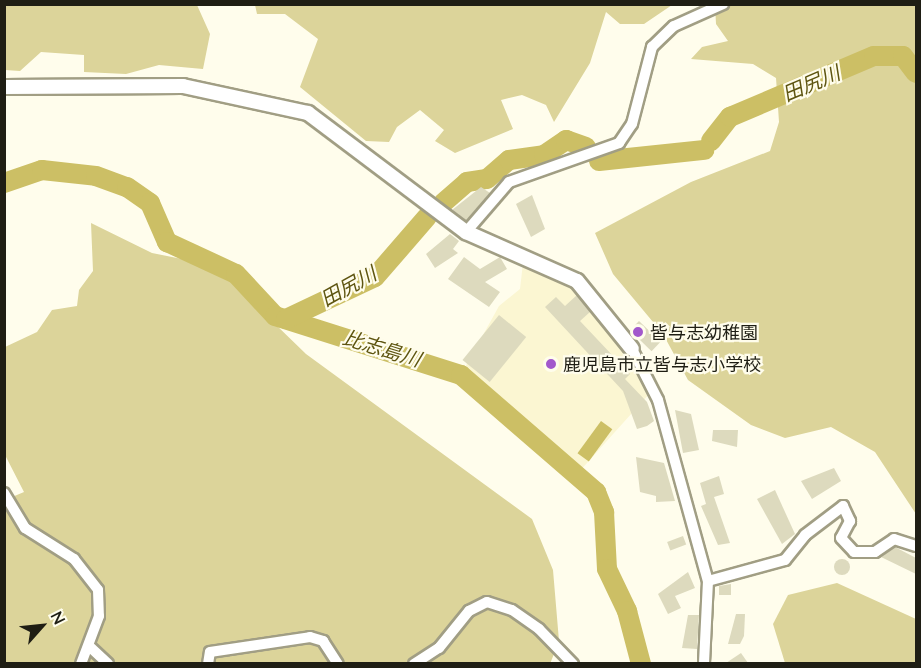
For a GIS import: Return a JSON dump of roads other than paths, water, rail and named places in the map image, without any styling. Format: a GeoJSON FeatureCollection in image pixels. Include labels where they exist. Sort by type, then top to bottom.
{"type":"FeatureCollection","features":[{"type":"Feature","properties":{"kind":"street"},"geometry":{"type":"LineString","coordinates":[[466,232],[509,182],[533,170],[619,143],[632,124],[652,47],[674,26],[723,4]]}},
{"type":"Feature","properties":{"kind":"street"},"geometry":{"type":"LineString","coordinates":[[4,87],[183,86],[308,113],[466,232],[577,281],[632,349],[658,400],[708,581],[704,663]]}},
{"type":"Feature","properties":{"kind":"street"},"geometry":{"type":"LineString","coordinates":[[4,493],[25,528],[74,559],[98,590],[99,616],[81,663]]}},
{"type":"Feature","properties":{"kind":"street"},"geometry":{"type":"LineString","coordinates":[[708,581],[785,560],[805,535],[843,506],[850,521],[841,538],[854,552],[875,552],[894,539],[916,546]]}},
{"type":"Feature","properties":{"kind":"street"},"geometry":{"type":"LineString","coordinates":[[414,663],[439,648],[469,611],[487,602],[512,610],[539,629],[573,663]]}},
{"type":"Feature","properties":{"kind":"street"},"geometry":{"type":"LineString","coordinates":[[208,663],[210,652],[297,637],[323,641],[338,663]]}},
{"type":"Feature","properties":{"kind":"street"},"geometry":{"type":"LineString","coordinates":[[89,646],[108,663]]}},
{"type":"Feature","properties":{"kind":"waterway","name":"田尻川"},"geometry":{"type":"LineString","coordinates":[[711,141],[730,117],[874,56],[903,56],[916,73]]}},
{"type":"Feature","properties":{"kind":"waterway","name":"田尻川"},"geometry":{"type":"LineString","coordinates":[[443,203],[467,182],[487,179],[509,160],[544,155],[566,140],[586,147]]}},
{"type":"Feature","properties":{"kind":"waterway","name":"田尻川"},"geometry":{"type":"LineString","coordinates":[[599,161],[704,150]]}},
{"type":"Feature","properties":{"kind":"waterway","name":"比志島川"},"geometry":{"type":"LineString","coordinates":[[4,183],[42,170],[96,176],[127,187],[150,203],[167,242],[236,274],[275,316],[461,375],[596,492],[604,512],[607,569],[627,611],[641,664]]}},
{"type":"Feature","properties":{"kind":"waterway","name":"田尻川"},"geometry":{"type":"LineString","coordinates":[[286,319],[375,277],[427,217]]}},
{"type":"Feature","properties":{"kind":"place","name":"皆与志幼稚園"},"geometry":{"type":"Point","coordinates":[638,332]}},
{"type":"Feature","properties":{"kind":"place","name":"鹿児島市立皆与志小学校"},"geometry":{"type":"Point","coordinates":[551,364]}}]}
